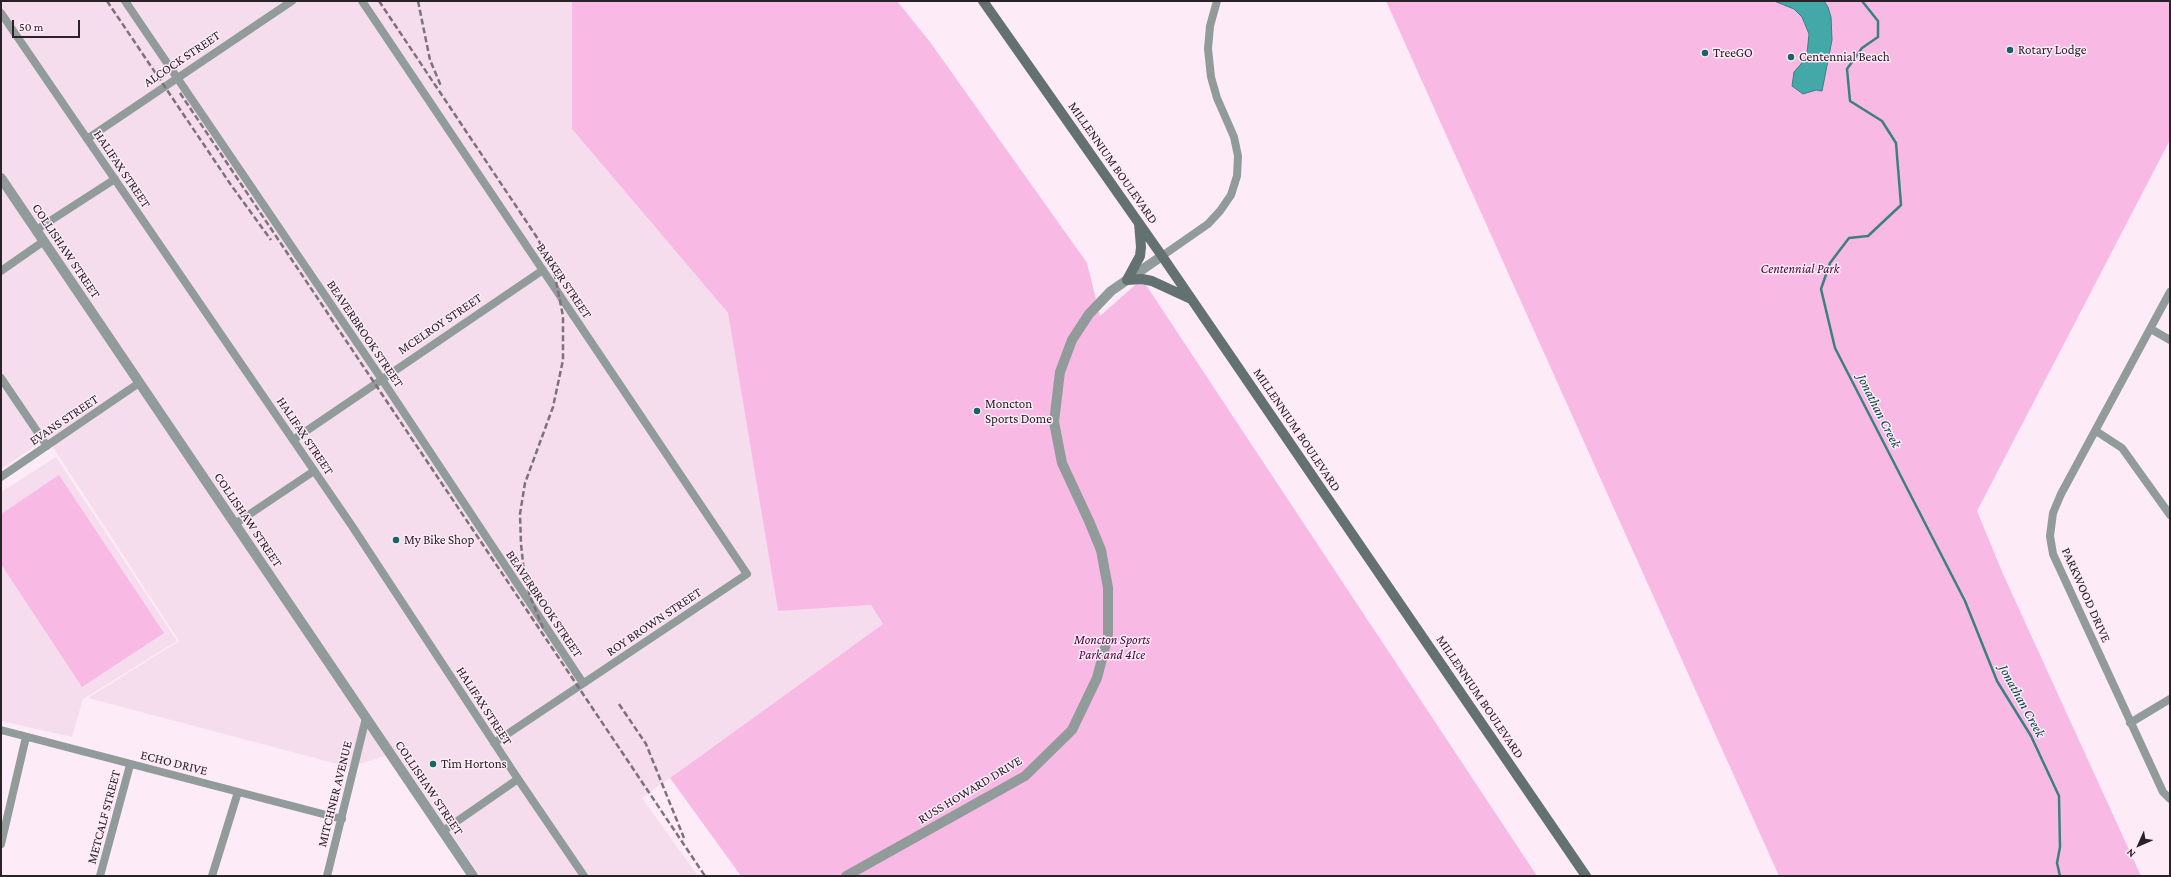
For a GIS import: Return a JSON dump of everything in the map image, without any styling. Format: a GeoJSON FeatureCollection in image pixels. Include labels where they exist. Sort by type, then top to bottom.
{"type":"FeatureCollection","features":[{"type":"Feature","properties":{"kind":"main road","name":"MILLENNIUM BOULEVARD"},"geometry":{"type":"LineString","coordinates":[[983,1],[1162,256],[1586,876]]}},
{"type":"Feature","properties":{"kind":"main road"},"geometry":{"type":"LineString","coordinates":[[1127,280],[1140,256],[1141,246],[1139,223]]}},
{"type":"Feature","properties":{"kind":"main road"},"geometry":{"type":"LineString","coordinates":[[1127,280],[1142,279],[1152,281],[1192,300]]}},
{"type":"Feature","properties":{"kind":"street","name":"BEAVERBROOK STREET"},"geometry":{"type":"LineString","coordinates":[[124,1],[381,378],[583,683]]}},
{"type":"Feature","properties":{"kind":"street","name":"ALCOCK STREET"},"geometry":{"type":"LineString","coordinates":[[87,139],[292,1]]}},
{"type":"Feature","properties":{"kind":"street","name":"BARKER STREET"},"geometry":{"type":"LineString","coordinates":[[362,1],[747,574]]}},
{"type":"Feature","properties":{"kind":"street"},"geometry":{"type":"LineString","coordinates":[[1162,256],[1208,224],[1220,212],[1231,195],[1237,176],[1238,156],[1234,137],[1217,98],[1210,70],[1208,49],[1210,26],[1217,1]]}},
{"type":"Feature","properties":{"kind":"street","name":"HALIFAX STREET"},"geometry":{"type":"LineString","coordinates":[[1,13],[314,471],[584,876]]}},
{"type":"Feature","properties":{"kind":"street","name":"COLLISHAW STREET"},"geometry":{"type":"LineString","coordinates":[[1,178],[473,876]]}},
{"type":"Feature","properties":{"kind":"street"},"geometry":{"type":"LineString","coordinates":[[36,230],[115,179]]}},
{"type":"Feature","properties":{"kind":"street"},"geometry":{"type":"LineString","coordinates":[[1,271],[44,242]]}},
{"type":"Feature","properties":{"kind":"street","name":"RUSS HOWARD DRIVE"},"geometry":{"type":"LineString","coordinates":[[846,876],[1025,776],[1072,730],[1094,685],[1108,636],[1108,588],[1101,550],[1062,463],[1054,422],[1060,372],[1072,340],[1089,314],[1111,291],[1162,256]]}},
{"type":"Feature","properties":{"kind":"street","name":"MCELROY STREET"},"geometry":{"type":"LineString","coordinates":[[293,440],[381,378],[542,270]]}},
{"type":"Feature","properties":{"kind":"street","name":"PARKWOOD DRIVE"},"geometry":{"type":"LineString","coordinates":[[2170,292],[2061,494],[2053,514],[2050,536],[2053,554],[2130,723],[2163,792],[2170,799]]}},
{"type":"Feature","properties":{"kind":"street"},"geometry":{"type":"LineString","coordinates":[[2151,328],[2170,340]]}},
{"type":"Feature","properties":{"kind":"street"},"geometry":{"type":"LineString","coordinates":[[1,378],[47,446]]}},
{"type":"Feature","properties":{"kind":"street","name":"EVANS STREET"},"geometry":{"type":"LineString","coordinates":[[1,477],[139,383]]}},
{"type":"Feature","properties":{"kind":"street"},"geometry":{"type":"LineString","coordinates":[[2096,431],[2122,448],[2170,515]]}},
{"type":"Feature","properties":{"kind":"street"},"geometry":{"type":"LineString","coordinates":[[235,524],[314,471]]}},
{"type":"Feature","properties":{"kind":"street","name":"ROY BROWN STREET"},"geometry":{"type":"LineString","coordinates":[[494,743],[747,574]]}},
{"type":"Feature","properties":{"kind":"street"},"geometry":{"type":"LineString","coordinates":[[2130,723],[2170,699]]}},
{"type":"Feature","properties":{"kind":"street","name":"MITCHNER AVENUE"},"geometry":{"type":"LineString","coordinates":[[327,876],[366,718]]}},
{"type":"Feature","properties":{"kind":"street","name":"ECHO DRIVE"},"geometry":{"type":"LineString","coordinates":[[1,730],[130,765],[342,819]]}},
{"type":"Feature","properties":{"kind":"street"},"geometry":{"type":"LineString","coordinates":[[1,844],[26,737]]}},
{"type":"Feature","properties":{"kind":"street","name":"METCALF STREET"},"geometry":{"type":"LineString","coordinates":[[100,876],[130,765]]}},
{"type":"Feature","properties":{"kind":"street"},"geometry":{"type":"LineString","coordinates":[[443,831],[518,779]]}},
{"type":"Feature","properties":{"kind":"street"},"geometry":{"type":"LineString","coordinates":[[212,876],[238,792]]}},
{"type":"Feature","properties":{"kind":"shaded area"},"geometry":{"type":"Polygon","coordinates":[[[1,1],[572,1],[572,129],[728,313],[778,611],[871,605],[883,624],[642,798],[698,876],[480,876],[396,753],[349,767],[88,698],[179,641],[47,438],[1,469],[1,1]]]}},
{"type":"Feature","properties":{"kind":"shaded area"},"geometry":{"type":"Polygon","coordinates":[[[56,457],[177,641],[83,699],[72,737],[1,721],[1,492],[56,457]]]}},
{"type":"Feature","properties":{"kind":"green space","name":"Moncton Sports Park and 4Ice"},"geometry":{"type":"Polygon","coordinates":[[[572,1],[897,1],[930,42],[1087,263],[1100,316],[1142,279],[1537,876],[741,876],[670,778],[883,624],[871,605],[778,611],[728,313],[572,129],[572,1]]]}},
{"type":"Feature","properties":{"kind":"green space","name":"Centennial Park"},"geometry":{"type":"Polygon","coordinates":[[[1386,1],[2170,1],[2170,140],[1977,511],[2003,574],[2141,876],[1779,876],[1386,1]]]}},
{"type":"Feature","properties":{"kind":"green space"},"geometry":{"type":"Polygon","coordinates":[[[59,475],[164,633],[82,687],[1,564],[1,514],[59,475]]]}},
{"type":"Feature","properties":{"kind":"water"},"geometry":{"type":"Polygon","coordinates":[[[1774,1],[1824,1],[1828,7],[1831,17],[1832,40],[1822,91],[1816,90],[1803,94],[1792,86],[1794,72],[1807,54],[1809,34],[1802,17],[1794,9],[1774,1]]]}},
{"type":"Feature","properties":{"kind":"waterway","name":"Jonathan Creek"},"geometry":{"type":"LineString","coordinates":[[1862,1],[1878,21],[1878,37],[1862,48],[1847,69],[1850,101],[1882,121],[1896,143],[1901,205],[1868,236],[1849,238],[1830,263],[1821,289],[1835,348],[1965,601],[1997,681],[2031,736],[2059,796],[2060,847],[2057,863],[2060,876]]}},
{"type":"Feature","properties":{"kind":"railway"},"geometry":{"type":"LineString","coordinates":[[107,1],[231,185],[271,240]]}},
{"type":"Feature","properties":{"kind":"railway"},"geometry":{"type":"LineString","coordinates":[[379,1],[538,239],[555,276],[563,316],[563,360],[553,407],[525,483],[520,514],[524,572],[530,596],[543,628]]}},
{"type":"Feature","properties":{"kind":"railway"},"geometry":{"type":"LineString","coordinates":[[418,1],[430,60],[441,86]]}},
{"type":"Feature","properties":{"kind":"railway"},"geometry":{"type":"LineString","coordinates":[[180,93],[705,876]]}},
{"type":"Feature","properties":{"kind":"railway"},"geometry":{"type":"LineString","coordinates":[[619,704],[646,744],[684,838]]}},
{"type":"Feature","properties":{"kind":"place","name":"Rotary Lodge"},"geometry":{"type":"Point","coordinates":[2010,50]}},
{"type":"Feature","properties":{"kind":"place","name":"TreeGO"},"geometry":{"type":"Point","coordinates":[1705,53]}},
{"type":"Feature","properties":{"kind":"place","name":"Centennial Beach"},"geometry":{"type":"Point","coordinates":[1791,57]}},
{"type":"Feature","properties":{"kind":"place","name":"Moncton Sports Dome"},"geometry":{"type":"Point","coordinates":[977,411]}},
{"type":"Feature","properties":{"kind":"place","name":"My Bike Shop"},"geometry":{"type":"Point","coordinates":[396,540]}},
{"type":"Feature","properties":{"kind":"place","name":"Tim Hortons"},"geometry":{"type":"Point","coordinates":[433,764]}}]}
